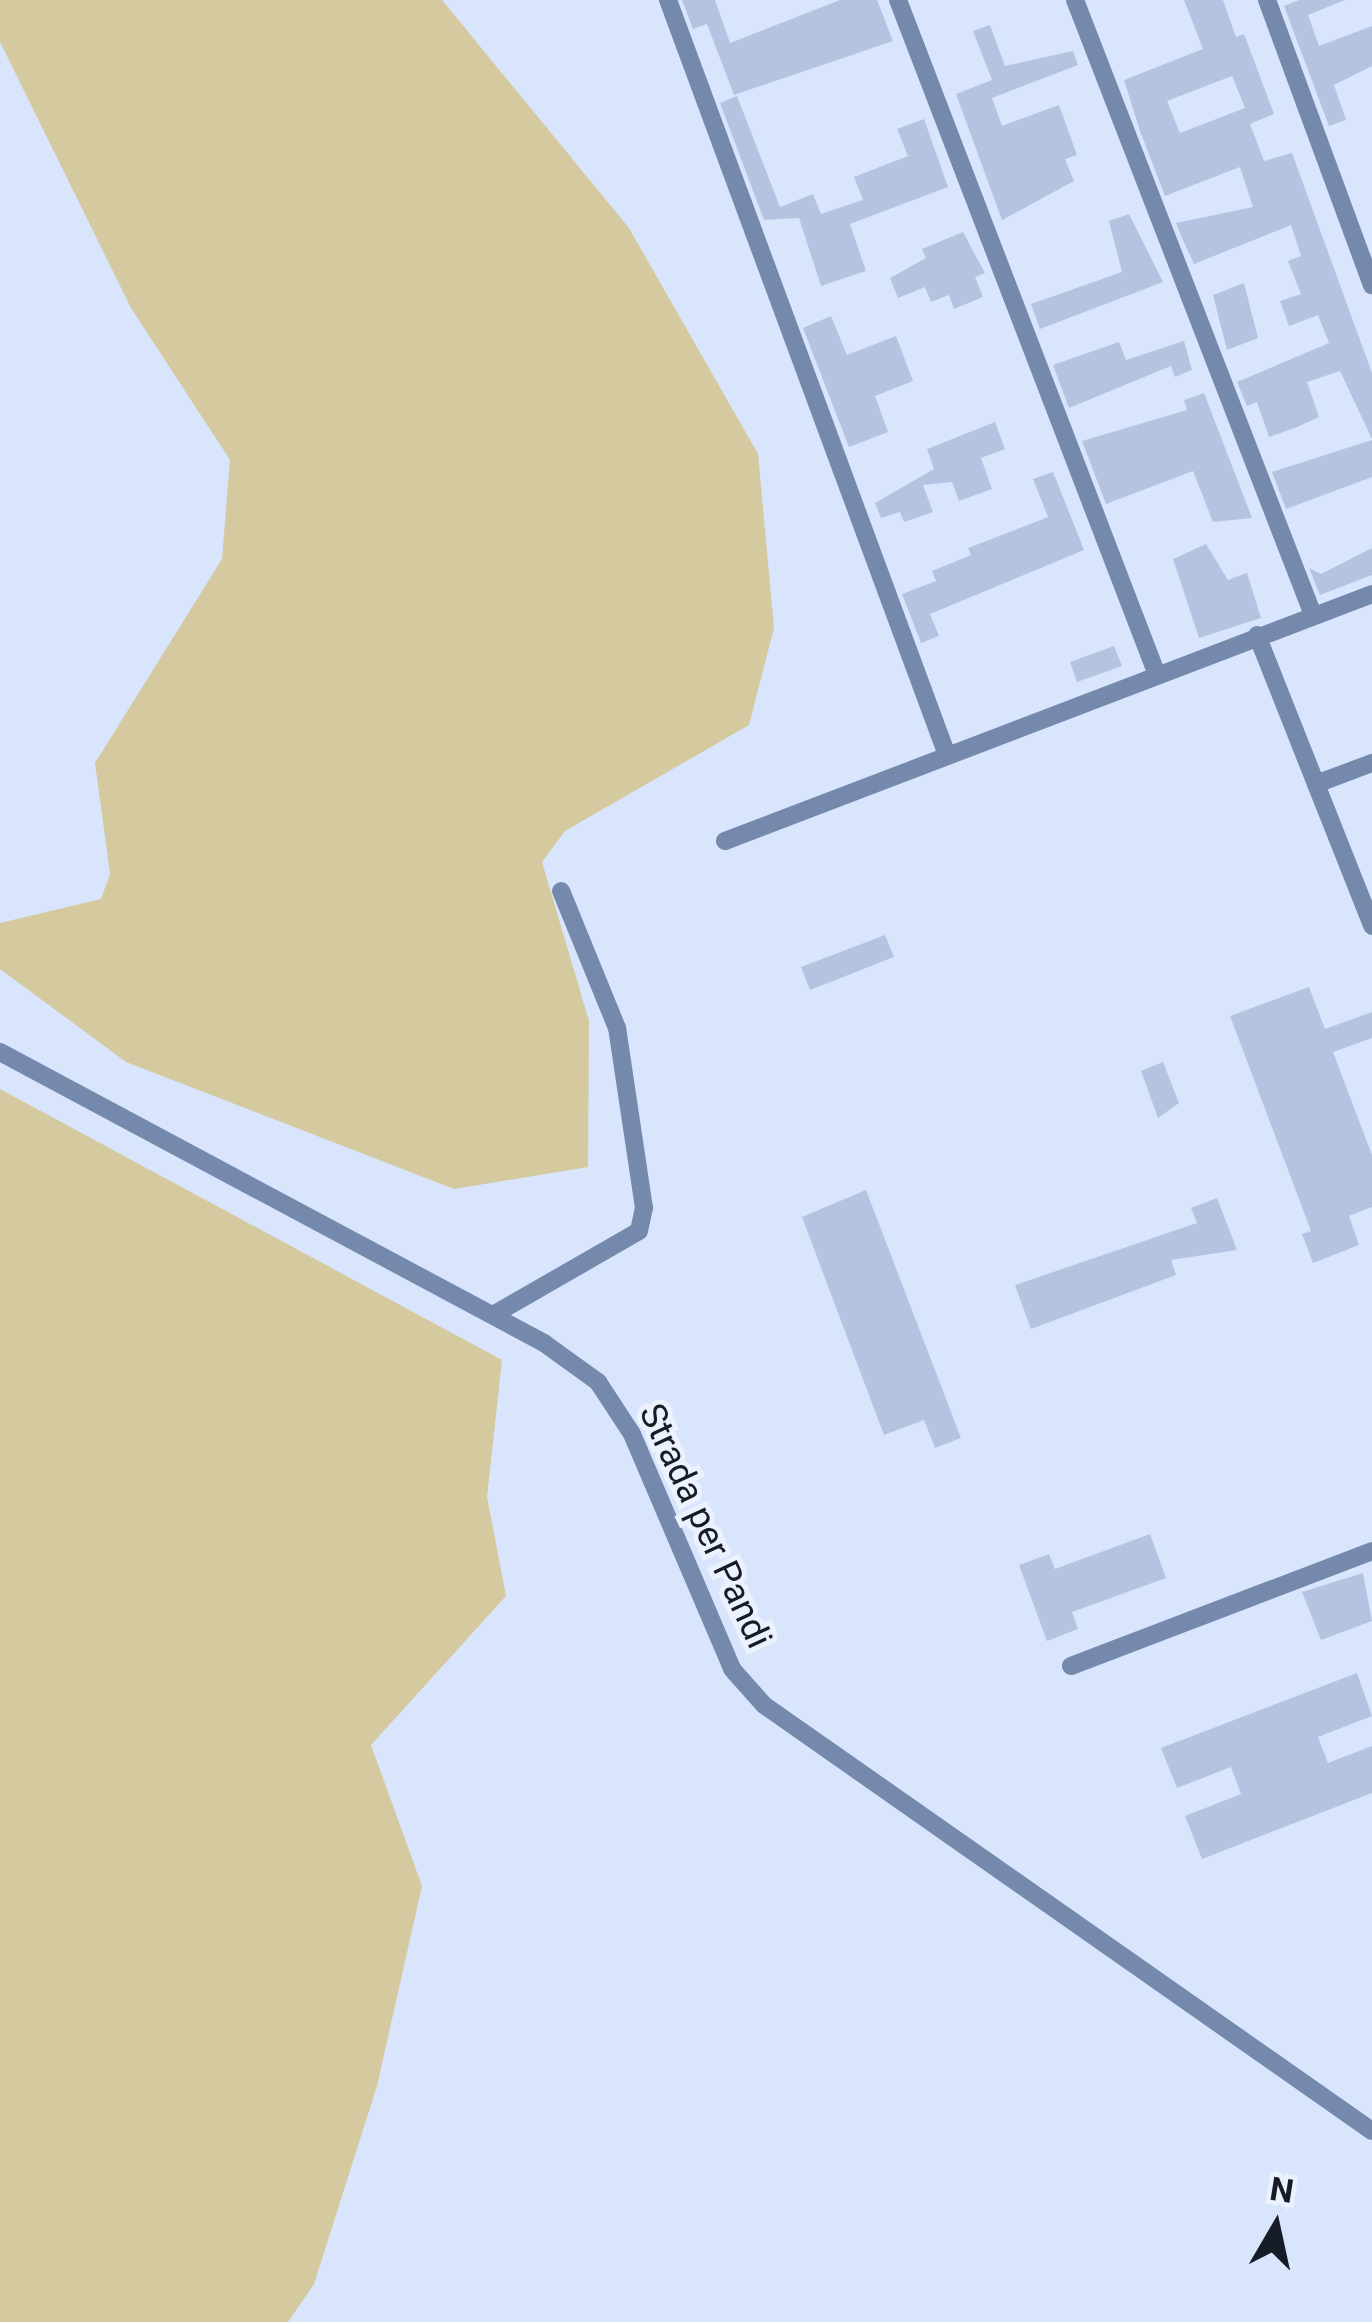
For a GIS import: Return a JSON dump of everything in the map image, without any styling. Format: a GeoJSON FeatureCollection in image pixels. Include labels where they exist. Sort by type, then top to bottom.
{"type":"FeatureCollection","features":[{"type":"Feature","properties":{"kind":"street"},"geometry":{"type":"LineString","coordinates":[[668,0],[947,755]]}},
{"type":"Feature","properties":{"kind":"street"},"geometry":{"type":"LineString","coordinates":[[898,0],[1156,672]]}},
{"type":"Feature","properties":{"kind":"street"},"geometry":{"type":"LineString","coordinates":[[1075,0],[1313,615]]}},
{"type":"Feature","properties":{"kind":"street"},"geometry":{"type":"LineString","coordinates":[[1267,0],[1372,285]]}},
{"type":"Feature","properties":{"kind":"street"},"geometry":{"type":"LineString","coordinates":[[724,841],[1156,672],[1372,594]]}},
{"type":"Feature","properties":{"kind":"street"},"geometry":{"type":"LineString","coordinates":[[1257,635],[1372,926]]}},
{"type":"Feature","properties":{"kind":"street"},"geometry":{"type":"LineString","coordinates":[[1316,784],[1372,763]]}},
{"type":"Feature","properties":{"kind":"street"},"geometry":{"type":"LineString","coordinates":[[494,1315],[638,1231],[644,1208],[617,1028],[561,891]]}},
{"type":"Feature","properties":{"kind":"street","name":"Strada per Pandi"},"geometry":{"type":"LineString","coordinates":[[0,1052],[494,1315],[598,1382],[632,1434],[732,1669],[764,1705],[1372,2131]]}},
{"type":"Feature","properties":{"kind":"street"},"geometry":{"type":"LineString","coordinates":[[1071,1666],[1372,1550]]}},
{"type":"Feature","properties":{"kind":"shaded area"},"geometry":{"type":"Polygon","coordinates":[[[0,0],[442,0],[629,228],[758,454],[774,628],[749,725],[565,831],[542,862],[589,1021],[588,1167],[454,1189],[126,1062],[0,969],[0,923],[101,899],[110,874],[95,763],[222,559],[230,460],[131,308],[0,42],[0,0]]]}},
{"type":"Feature","properties":{"kind":"shaded area"},"geometry":{"type":"Polygon","coordinates":[[[0,1089],[502,1360],[487,1497],[506,1596],[371,1745],[422,1886],[377,2086],[314,2284],[288,2322],[0,2322],[0,1089]]]}},
{"type":"Feature","properties":{"kind":"building"},"geometry":{"type":"Polygon","coordinates":[[[682,0],[715,0],[730,43],[840,0],[877,0],[893,41],[734,95],[707,24],[693,29],[682,0]]]}},
{"type":"Feature","properties":{"kind":"building"},"geometry":{"type":"Polygon","coordinates":[[[1184,0],[1223,0],[1236,37],[1244,34],[1274,114],[1250,124],[1264,161],[1292,153],[1372,373],[1372,439],[1340,371],[1307,382],[1319,417],[1297,427],[1269,437],[1257,402],[1247,406],[1237,382],[1329,343],[1318,315],[1289,326],[1280,301],[1301,294],[1288,261],[1301,256],[1291,225],[1194,264],[1182,238],[1176,223],[1253,207],[1240,167],[1165,196],[1124,80],[1203,49],[1184,0]],[[1232,76],[1167,101],[1180,133],[1245,108],[1232,76]]]}},
{"type":"Feature","properties":{"kind":"building"},"geometry":{"type":"Polygon","coordinates":[[[1299,0],[1345,0],[1308,15],[1319,46],[1372,26],[1372,66],[1334,85],[1346,120],[1329,126],[1284,6],[1299,0]]]}},
{"type":"Feature","properties":{"kind":"building"},"geometry":{"type":"Polygon","coordinates":[[[990,25],[1005,66],[1073,51],[1078,65],[992,98],[1002,126],[1059,105],[1077,155],[1065,159],[1074,181],[1002,220],[956,94],[992,80],[973,31],[990,25]]]}},
{"type":"Feature","properties":{"kind":"building"},"geometry":{"type":"Polygon","coordinates":[[[737,96],[780,207],[813,194],[821,214],[863,200],[854,177],[908,156],[897,129],[924,119],[948,187],[850,224],[866,271],[821,286],[799,218],[764,220],[720,103],[737,96]]]}},
{"type":"Feature","properties":{"kind":"building"},"geometry":{"type":"Polygon","coordinates":[[[1129,214],[1163,282],[1040,329],[1031,304],[1122,272],[1109,221],[1129,214]]]}},
{"type":"Feature","properties":{"kind":"building"},"geometry":{"type":"Polygon","coordinates":[[[963,232],[985,273],[975,277],[983,297],[954,309],[949,295],[931,302],[925,287],[898,298],[890,278],[926,258],[922,249],[963,232]]]}},
{"type":"Feature","properties":{"kind":"building"},"geometry":{"type":"Polygon","coordinates":[[[1244,283],[1258,338],[1227,350],[1213,295],[1244,283]]]}},
{"type":"Feature","properties":{"kind":"building"},"geometry":{"type":"Polygon","coordinates":[[[831,316],[847,355],[896,336],[913,381],[875,396],[888,432],[849,447],[803,328],[831,316]]]}},
{"type":"Feature","properties":{"kind":"building"},"geometry":{"type":"Polygon","coordinates":[[[1184,341],[1192,370],[1175,377],[1171,366],[1069,408],[1053,365],[1119,342],[1126,360],[1184,341]]]}},
{"type":"Feature","properties":{"kind":"building"},"geometry":{"type":"Polygon","coordinates":[[[1204,393],[1252,518],[1213,522],[1193,471],[1106,504],[1082,441],[1187,410],[1184,400],[1204,393]]]}},
{"type":"Feature","properties":{"kind":"building"},"geometry":{"type":"Polygon","coordinates":[[[995,422],[1005,449],[981,458],[992,489],[959,501],[952,482],[923,485],[933,512],[904,522],[900,512],[881,518],[875,503],[934,469],[927,449],[995,422]]]}},
{"type":"Feature","properties":{"kind":"building"},"geometry":{"type":"Polygon","coordinates":[[[1372,440],[1372,477],[1286,509],[1272,472],[1372,440]]]}},
{"type":"Feature","properties":{"kind":"building"},"geometry":{"type":"Polygon","coordinates":[[[1053,472],[1084,550],[930,614],[939,636],[921,643],[902,594],[936,581],[932,571],[971,555],[968,548],[1048,517],[1033,479],[1053,472]]]}},
{"type":"Feature","properties":{"kind":"building"},"geometry":{"type":"Polygon","coordinates":[[[1206,544],[1228,580],[1247,573],[1261,618],[1199,638],[1173,559],[1206,544]]]}},
{"type":"Feature","properties":{"kind":"building"},"geometry":{"type":"Polygon","coordinates":[[[1372,548],[1372,575],[1320,595],[1309,568],[1321,574],[1372,548]]]}},
{"type":"Feature","properties":{"kind":"building"},"geometry":{"type":"Polygon","coordinates":[[[1114,646],[1122,666],[1077,682],[1070,662],[1114,646]]]}},
{"type":"Feature","properties":{"kind":"building"},"geometry":{"type":"Polygon","coordinates":[[[885,935],[894,957],[810,990],[801,967],[885,935]]]}},
{"type":"Feature","properties":{"kind":"building"},"geometry":{"type":"Polygon","coordinates":[[[1309,987],[1325,1029],[1372,1012],[1372,1038],[1333,1052],[1372,1155],[1372,1207],[1349,1216],[1359,1245],[1313,1263],[1302,1234],[1311,1231],[1230,1016],[1309,987]]]}},
{"type":"Feature","properties":{"kind":"building"},"geometry":{"type":"Polygon","coordinates":[[[1163,1062],[1179,1103],[1158,1118],[1141,1071],[1163,1062]]]}},
{"type":"Feature","properties":{"kind":"building"},"geometry":{"type":"Polygon","coordinates":[[[866,1190],[961,1438],[935,1448],[924,1420],[884,1435],[802,1217],[866,1190]]]}},
{"type":"Feature","properties":{"kind":"building"},"geometry":{"type":"Polygon","coordinates":[[[1217,1198],[1237,1250],[1171,1260],[1176,1275],[1031,1329],[1015,1285],[1197,1223],[1191,1208],[1217,1198]]]}},
{"type":"Feature","properties":{"kind":"building"},"geometry":{"type":"Polygon","coordinates":[[[1150,1534],[1166,1578],[1072,1612],[1078,1629],[1047,1641],[1019,1565],[1049,1554],[1055,1569],[1150,1534]]]}},
{"type":"Feature","properties":{"kind":"building"},"geometry":{"type":"Polygon","coordinates":[[[1363,1573],[1372,1621],[1321,1640],[1302,1592],[1363,1573]]]}},
{"type":"Feature","properties":{"kind":"building"},"geometry":{"type":"Polygon","coordinates":[[[1357,1673],[1372,1716],[1318,1737],[1328,1763],[1372,1746],[1372,1793],[1202,1859],[1185,1816],[1241,1794],[1231,1767],[1177,1788],[1161,1748],[1357,1673]]]}}]}
